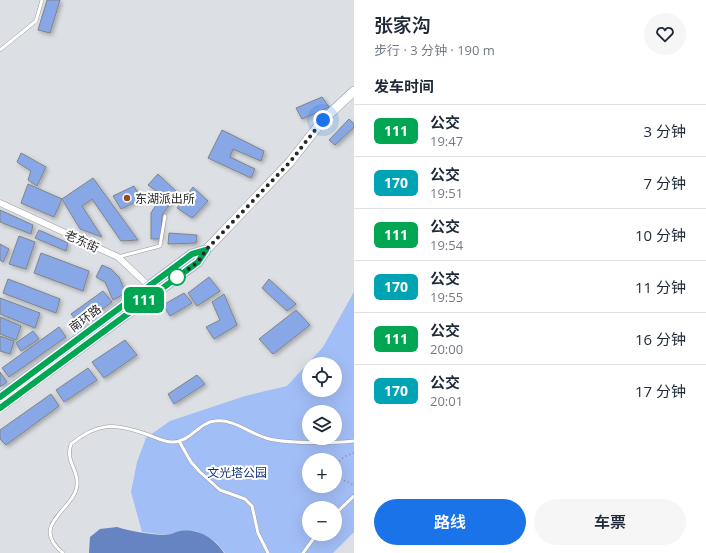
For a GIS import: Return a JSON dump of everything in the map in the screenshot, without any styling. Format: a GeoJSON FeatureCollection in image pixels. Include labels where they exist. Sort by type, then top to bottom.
{"type":"FeatureCollection","features":[{"type":"Feature","properties":{"kind":"main road","name":"南环路"},"geometry":{"type":"LineString","coordinates":[[0,408],[152,289],[192,254],[206,250],[290,162],[323,120],[354,91]]}},
{"type":"Feature","properties":{"kind":"main road","name":"南环路"},"geometry":{"type":"LineString","coordinates":[[0,397],[152,289]]}},
{"type":"Feature","properties":{"kind":"street","name":"老东街"},"geometry":{"type":"LineString","coordinates":[[0,203],[118,257],[152,289]]}},
{"type":"Feature","properties":{"kind":"lane"},"geometry":{"type":"LineString","coordinates":[[0,50],[36,21],[42,0]]}},
{"type":"Feature","properties":{"kind":"lane"},"geometry":{"type":"LineString","coordinates":[[118,257],[160,246],[165,216]]}},
{"type":"Feature","properties":{"kind":"lane"},"geometry":{"type":"LineString","coordinates":[[63,553],[52,540],[51,530],[53,522],[74,495],[77,486],[77,480],[69,458],[71,444],[78,438],[111,425],[129,428],[165,441],[179,441],[207,423],[214,421],[236,425],[265,438],[278,441],[354,441]]}},
{"type":"Feature","properties":{"kind":"lane"},"geometry":{"type":"LineString","coordinates":[[179,441],[191,462],[220,490],[245,499],[252,506],[258,533],[268,553]]}},
{"type":"Feature","properties":{"kind":"lane"},"geometry":{"type":"LineString","coordinates":[[342,507],[354,496]]}},
{"type":"Feature","properties":{"kind":"lane"},"geometry":{"type":"LineString","coordinates":[[303,553],[312,541]]}},
{"type":"Feature","properties":{"kind":"path"},"geometry":{"type":"LineString","coordinates":[[354,453],[340,459],[336,471],[339,478],[354,485]]}},
{"type":"Feature","properties":{"kind":"green space","name":"文光塔公园"},"geometry":{"type":"Polygon","coordinates":[[[354,292],[354,532],[333,553],[225,553],[216,542],[196,531],[181,531],[167,535],[142,532],[131,492],[137,462],[146,438],[170,421],[245,396],[287,386],[302,370],[302,397],[342,397],[342,357],[314,357],[323,347],[354,292]]]}},
{"type":"Feature","properties":{"kind":"shaded area"},"geometry":{"type":"Polygon","coordinates":[[[117,527],[160,535],[167,535],[180,531],[194,531],[211,539],[224,553],[89,553],[90,537],[100,529],[117,527]]]}},
{"type":"Feature","properties":{"kind":"building"},"geometry":{"type":"Polygon","coordinates":[[[47,0],[60,0],[50,33],[38,30],[47,0]]]}},
{"type":"Feature","properties":{"kind":"building"},"geometry":{"type":"Polygon","coordinates":[[[322,97],[329,107],[302,119],[296,108],[322,97]]]}},
{"type":"Feature","properties":{"kind":"building"},"geometry":{"type":"Polygon","coordinates":[[[349,119],[354,124],[354,127],[335,145],[329,140],[349,119]]]}},
{"type":"Feature","properties":{"kind":"building"},"geometry":{"type":"Polygon","coordinates":[[[222,130],[264,151],[261,161],[233,149],[230,157],[255,169],[251,178],[208,158],[222,130]]]}},
{"type":"Feature","properties":{"kind":"building"},"geometry":{"type":"Polygon","coordinates":[[[21,153],[46,167],[37,186],[28,180],[31,171],[17,162],[21,153]]]}},
{"type":"Feature","properties":{"kind":"building"},"geometry":{"type":"Polygon","coordinates":[[[158,174],[178,193],[162,215],[161,239],[151,239],[151,213],[162,195],[148,185],[158,174]]]}},
{"type":"Feature","properties":{"kind":"building"},"geometry":{"type":"Polygon","coordinates":[[[93,178],[138,240],[121,241],[92,199],[82,206],[102,237],[80,229],[62,199],[93,178]]]}},
{"type":"Feature","properties":{"kind":"building"},"geometry":{"type":"Polygon","coordinates":[[[28,184],[62,199],[54,217],[21,203],[28,184]]]}},
{"type":"Feature","properties":{"kind":"building","name":"东湖派出所"},"geometry":{"type":"Polygon","coordinates":[[[134,186],[141,199],[121,209],[113,196],[134,186]]]}},
{"type":"Feature","properties":{"kind":"building"},"geometry":{"type":"Polygon","coordinates":[[[193,187],[208,201],[192,218],[177,208],[193,187]]]}},
{"type":"Feature","properties":{"kind":"building"},"geometry":{"type":"Polygon","coordinates":[[[0,210],[33,225],[31,234],[0,222],[0,210]]]}},
{"type":"Feature","properties":{"kind":"building"},"geometry":{"type":"Polygon","coordinates":[[[39,230],[68,243],[66,251],[35,238],[39,230]]]}},
{"type":"Feature","properties":{"kind":"building"},"geometry":{"type":"Polygon","coordinates":[[[169,233],[197,235],[196,243],[168,244],[169,233]]]}},
{"type":"Feature","properties":{"kind":"building"},"geometry":{"type":"Polygon","coordinates":[[[19,236],[35,242],[26,269],[9,264],[19,236]]]}},
{"type":"Feature","properties":{"kind":"building"},"geometry":{"type":"Polygon","coordinates":[[[0,244],[9,249],[3,262],[0,260],[0,244]]]}},
{"type":"Feature","properties":{"kind":"building"},"geometry":{"type":"Polygon","coordinates":[[[41,253],[89,271],[83,291],[34,273],[41,253]]]}},
{"type":"Feature","properties":{"kind":"building"},"geometry":{"type":"Polygon","coordinates":[[[102,265],[111,269],[119,277],[126,293],[113,300],[105,282],[96,277],[102,265]]]}},
{"type":"Feature","properties":{"kind":"building"},"geometry":{"type":"Polygon","coordinates":[[[209,277],[220,291],[197,306],[188,293],[209,277]]]}},
{"type":"Feature","properties":{"kind":"building"},"geometry":{"type":"Polygon","coordinates":[[[8,279],[60,299],[56,313],[3,293],[8,279]]]}},
{"type":"Feature","properties":{"kind":"building"},"geometry":{"type":"Polygon","coordinates":[[[269,279],[296,304],[287,311],[262,288],[269,279]]]}},
{"type":"Feature","properties":{"kind":"building"},"geometry":{"type":"Polygon","coordinates":[[[103,291],[112,302],[80,325],[71,314],[103,291]]]}},
{"type":"Feature","properties":{"kind":"building"},"geometry":{"type":"Polygon","coordinates":[[[184,293],[192,303],[170,316],[163,305],[184,293]]]}},
{"type":"Feature","properties":{"kind":"building"},"geometry":{"type":"Polygon","coordinates":[[[224,294],[237,325],[214,339],[206,327],[220,320],[212,302],[224,294]]]}},
{"type":"Feature","properties":{"kind":"building"},"geometry":{"type":"Polygon","coordinates":[[[0,298],[40,313],[35,328],[0,314],[0,298]]]}},
{"type":"Feature","properties":{"kind":"building"},"geometry":{"type":"Polygon","coordinates":[[[296,310],[310,325],[273,354],[259,339],[296,310]]]}},
{"type":"Feature","properties":{"kind":"building"},"geometry":{"type":"Polygon","coordinates":[[[0,317],[21,326],[16,340],[0,334],[0,317]]]}},
{"type":"Feature","properties":{"kind":"building"},"geometry":{"type":"Polygon","coordinates":[[[59,327],[66,337],[9,377],[2,368],[59,327]]]}},
{"type":"Feature","properties":{"kind":"building"},"geometry":{"type":"Polygon","coordinates":[[[33,331],[39,339],[21,351],[16,343],[33,331]]]}},
{"type":"Feature","properties":{"kind":"building"},"geometry":{"type":"Polygon","coordinates":[[[0,336],[14,341],[10,354],[0,351],[0,336]]]}},
{"type":"Feature","properties":{"kind":"building"},"geometry":{"type":"Polygon","coordinates":[[[125,340],[137,355],[104,378],[92,362],[125,340]]]}},
{"type":"Feature","properties":{"kind":"building"},"geometry":{"type":"Polygon","coordinates":[[[88,368],[97,380],[64,402],[56,390],[88,368]]]}},
{"type":"Feature","properties":{"kind":"building"},"geometry":{"type":"Polygon","coordinates":[[[0,372],[7,382],[0,387],[0,372]]]}},
{"type":"Feature","properties":{"kind":"building"},"geometry":{"type":"Polygon","coordinates":[[[197,375],[205,384],[174,404],[168,394],[197,375]]]}},
{"type":"Feature","properties":{"kind":"building"},"geometry":{"type":"Polygon","coordinates":[[[51,394],[59,406],[6,445],[0,439],[0,430],[51,394]]]}},
{"type":"Feature","properties":{"kind":"bus line","name":"111"},"geometry":{"type":"LineString","coordinates":[[0,397],[192,254],[206,250],[198,262],[0,408]]}},
{"type":"Feature","properties":{"kind":"place","name":"东湖派出所"},"geometry":{"type":"Point","coordinates":[127,198]}},
{"type":"Feature","properties":{"kind":"route"},"geometry":{"type":"LineString","coordinates":[[177,277],[198,262],[206,250],[290,162],[323,120]]}}]}
